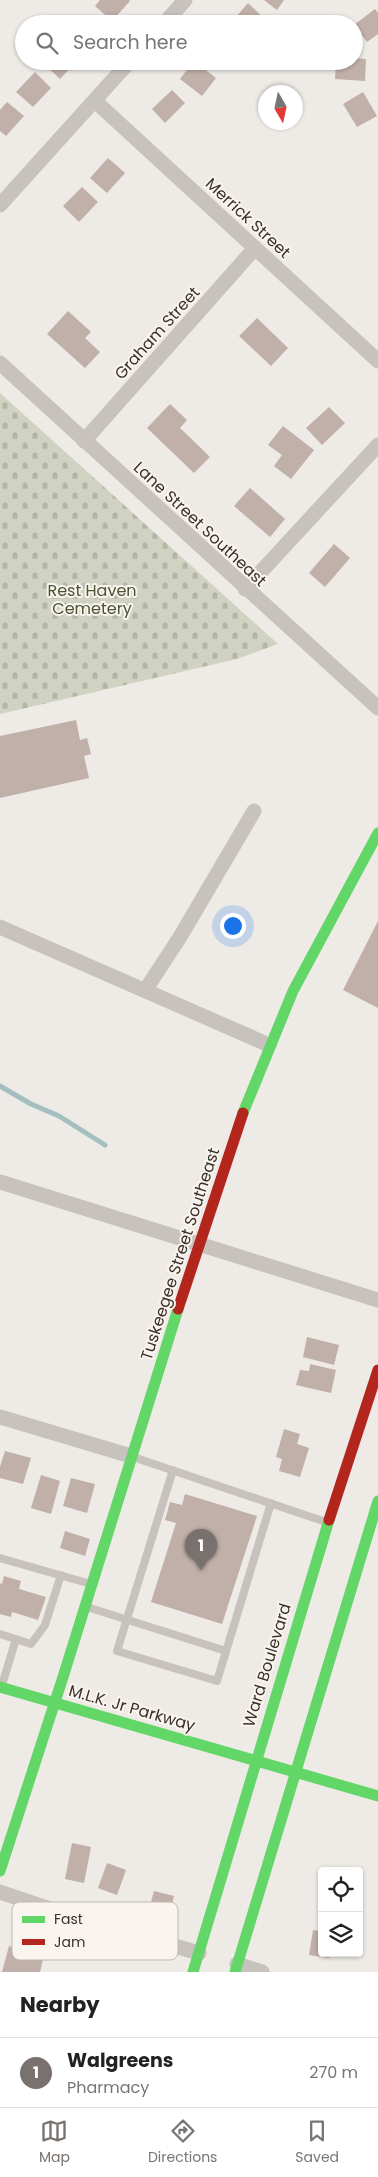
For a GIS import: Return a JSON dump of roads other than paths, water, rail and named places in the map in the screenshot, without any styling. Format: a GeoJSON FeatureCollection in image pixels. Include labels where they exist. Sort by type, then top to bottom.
{"type":"FeatureCollection","features":[{"type":"Feature","properties":{"kind":"main road","name":"Tuskeegee Street Southeast"},"geometry":{"type":"LineString","coordinates":[[0,1871],[56,1704],[198,1243],[269,1045],[325,926],[378,833]]}},
{"type":"Feature","properties":{"kind":"main road","name":"Ward Boulevard"},"geometry":{"type":"LineString","coordinates":[[193,1972],[230,1852],[255,1760],[378,1370]]}},
{"type":"Feature","properties":{"kind":"main road"},"geometry":{"type":"LineString","coordinates":[[236,1968],[378,1501]]}},
{"type":"Feature","properties":{"kind":"main road","name":"M.L.K. Jr Parkway"},"geometry":{"type":"LineString","coordinates":[[1,1687],[378,1796]]}},
{"type":"Feature","properties":{"kind":"street"},"geometry":{"type":"LineString","coordinates":[[172,15],[185,0]]}},
{"type":"Feature","properties":{"kind":"street"},"geometry":{"type":"LineString","coordinates":[[0,205],[122,70]]}},
{"type":"Feature","properties":{"kind":"street","name":"Merrick Street"},"geometry":{"type":"LineString","coordinates":[[95,101],[378,361]]}},
{"type":"Feature","properties":{"kind":"street","name":"Graham Street"},"geometry":{"type":"LineString","coordinates":[[84,441],[255,248]]}},
{"type":"Feature","properties":{"kind":"street","name":"Lane Street Southeast"},"geometry":{"type":"LineString","coordinates":[[0,363],[245,589],[378,708]]}},
{"type":"Feature","properties":{"kind":"street"},"geometry":{"type":"LineString","coordinates":[[245,589],[378,444]]}},
{"type":"Feature","properties":{"kind":"street"},"geometry":{"type":"LineString","coordinates":[[146,989],[180,937],[254,811]]}},
{"type":"Feature","properties":{"kind":"street"},"geometry":{"type":"LineString","coordinates":[[0,927],[146,989],[269,1045]]}},
{"type":"Feature","properties":{"kind":"street"},"geometry":{"type":"LineString","coordinates":[[0,1182],[378,1300]]}},
{"type":"Feature","properties":{"kind":"street"},"geometry":{"type":"LineString","coordinates":[[0,1417],[131,1456]]}},
{"type":"Feature","properties":{"kind":"street"},"geometry":{"type":"LineString","coordinates":[[0,1892],[30,1902]]}},
{"type":"Feature","properties":{"kind":"street"},"geometry":{"type":"LineString","coordinates":[[178,1947],[199,1953]]}},
{"type":"Feature","properties":{"kind":"street"},"geometry":{"type":"LineString","coordinates":[[236,1968],[262,1972]]}},
{"type":"Feature","properties":{"kind":"lane"},"geometry":{"type":"LineString","coordinates":[[131,1456],[329,1522]]}},
{"type":"Feature","properties":{"kind":"lane"},"geometry":{"type":"LineString","coordinates":[[173,1470],[117,1651],[217,1681],[271,1503]]}},
{"type":"Feature","properties":{"kind":"lane"},"geometry":{"type":"LineString","coordinates":[[0,1558],[93,1584]]}},
{"type":"Feature","properties":{"kind":"lane"},"geometry":{"type":"LineString","coordinates":[[0,1634],[31,1644],[45,1625],[60,1575]]}},
{"type":"Feature","properties":{"kind":"lane"},"geometry":{"type":"LineString","coordinates":[[86,1606],[226,1651]]}},
{"type":"Feature","properties":{"kind":"lane"},"geometry":{"type":"LineString","coordinates":[[1,1687],[16,1639]]}},
{"type":"Feature","properties":{"kind":"waterway"},"geometry":{"type":"LineString","coordinates":[[0,1086],[31,1104],[59,1116],[105,1145]]}},
{"type":"Feature","properties":{"kind":"place","name":"Walgreens"},"geometry":{"type":"Point","coordinates":[201,1570]}},
{"type":"Feature","properties":{"kind":"park label","name":"Rest Haven Cemetery"},"geometry":{"type":"Point","coordinates":[92,599]}}]}
